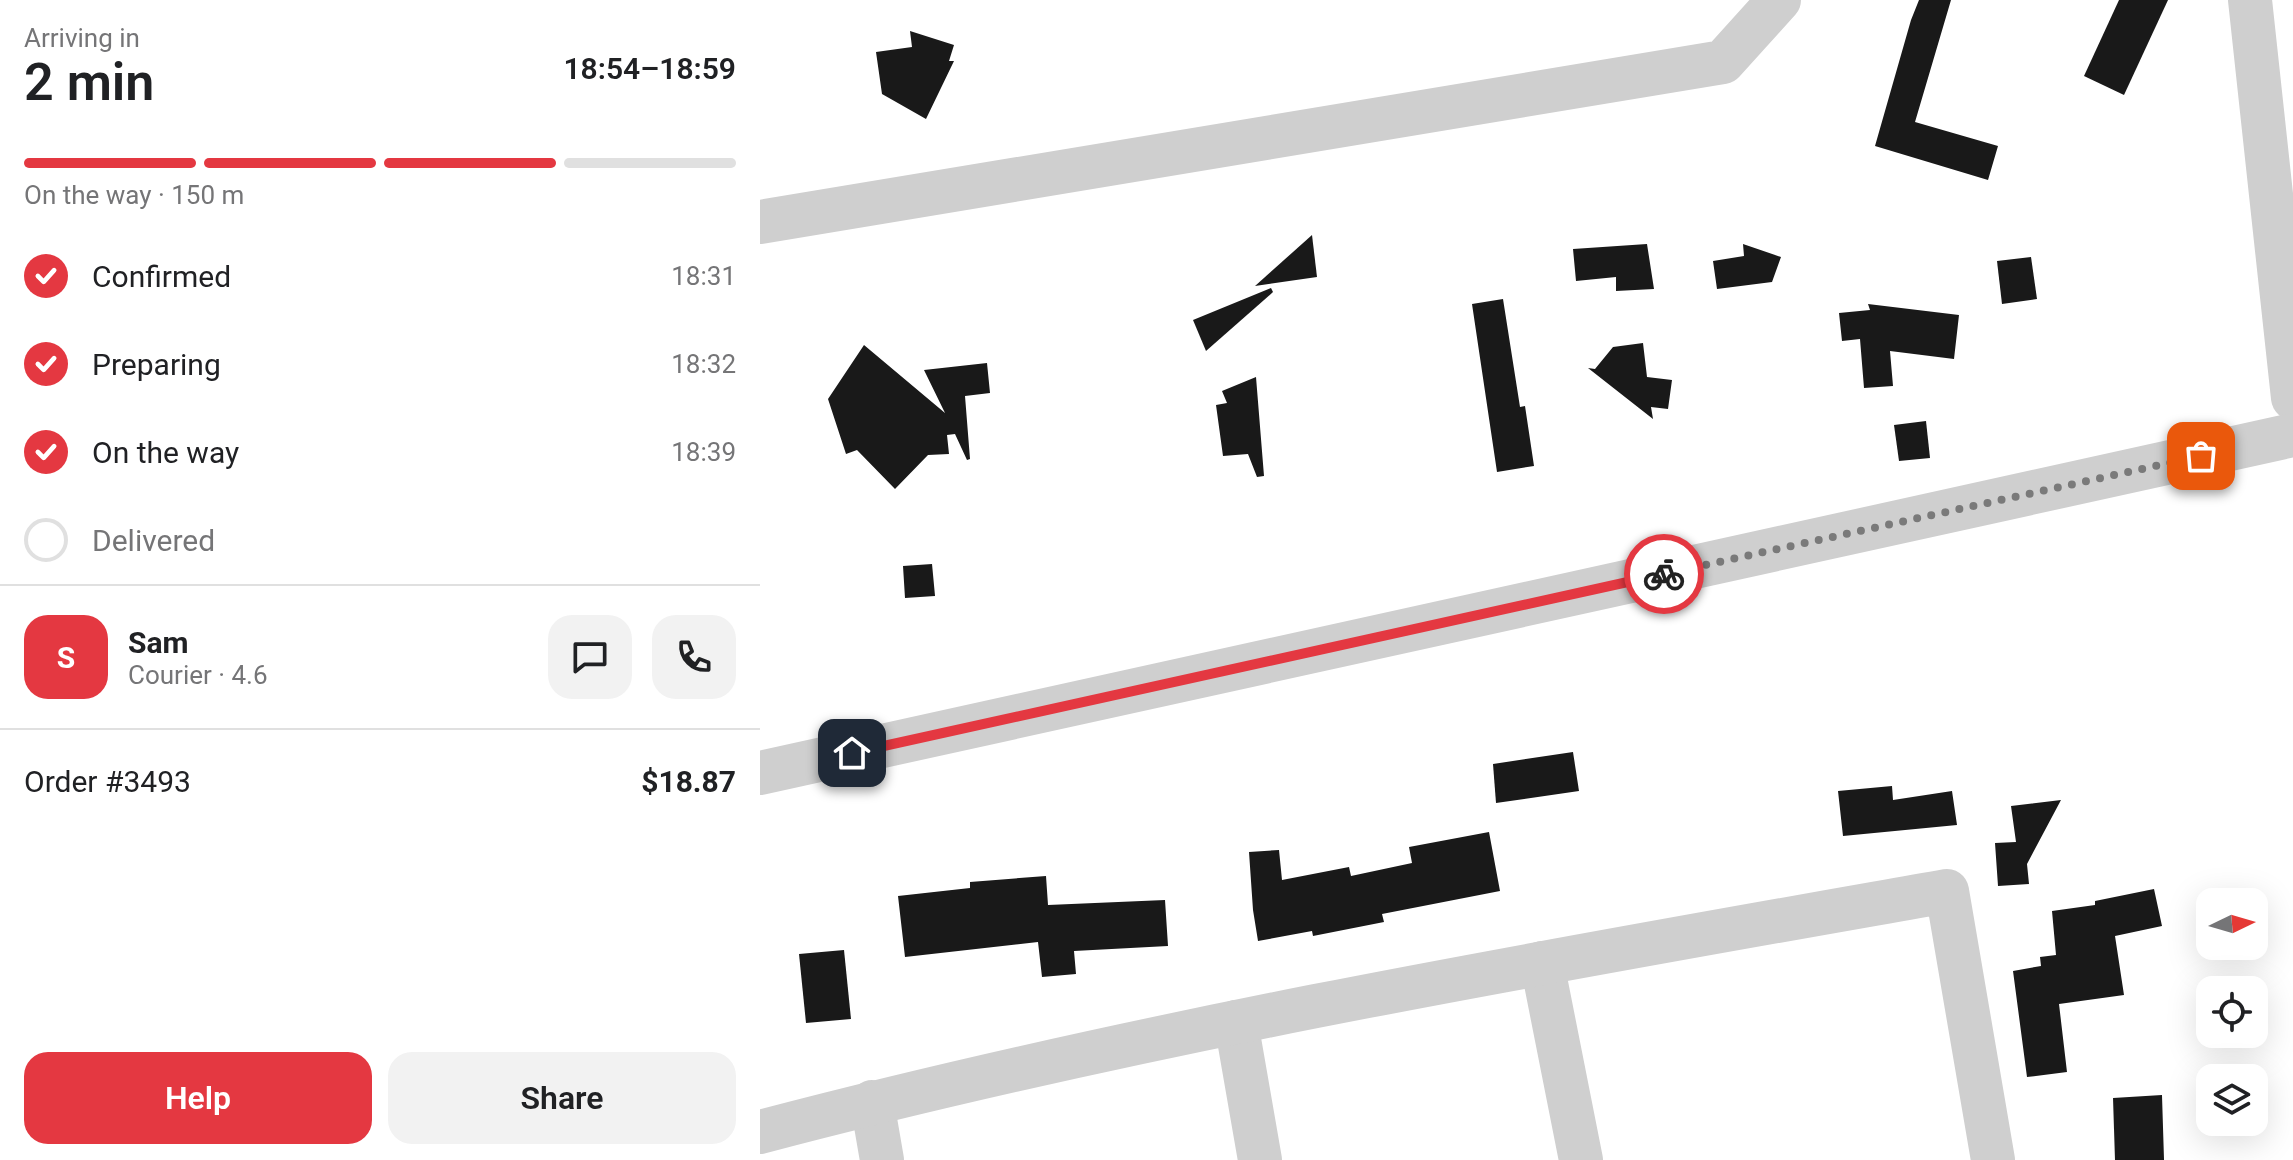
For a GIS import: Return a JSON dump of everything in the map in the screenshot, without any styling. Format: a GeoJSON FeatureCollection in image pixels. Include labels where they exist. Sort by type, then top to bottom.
{"type":"FeatureCollection","features":[{"type":"Feature","properties":{"kind":"street"},"geometry":{"type":"LineString","coordinates":[[760,222],[1723,62],[1779,0]]}},
{"type":"Feature","properties":{"kind":"street"},"geometry":{"type":"LineString","coordinates":[[2250,0],[2293,398]]}},
{"type":"Feature","properties":{"kind":"street"},"geometry":{"type":"LineString","coordinates":[[760,773],[2293,435]]}},
{"type":"Feature","properties":{"kind":"street"},"geometry":{"type":"LineString","coordinates":[[760,1132],[872,1102],[1236,1022],[1542,963],[1947,891],[1993,1160]]}},
{"type":"Feature","properties":{"kind":"street"},"geometry":{"type":"LineString","coordinates":[[1542,963],[1581,1160]]}},
{"type":"Feature","properties":{"kind":"street"},"geometry":{"type":"LineString","coordinates":[[1236,1022],[1260,1160]]}},
{"type":"Feature","properties":{"kind":"street"},"geometry":{"type":"LineString","coordinates":[[872,1102],[882,1160]]}},
{"type":"Feature","properties":{"kind":"building"},"geometry":{"type":"Polygon","coordinates":[[[1919,0],[1951,0],[1915,122],[1998,146],[1988,180],[1875,146],[1919,0]]]}},
{"type":"Feature","properties":{"kind":"building"},"geometry":{"type":"Polygon","coordinates":[[[2119,0],[2168,0],[2124,95],[2084,76],[2119,0]]]}},
{"type":"Feature","properties":{"kind":"building"},"geometry":{"type":"Polygon","coordinates":[[[910,31],[954,45],[949,61],[954,61],[926,119],[882,94],[876,52],[912,47],[910,31]]]}},
{"type":"Feature","properties":{"kind":"building"},"geometry":{"type":"Polygon","coordinates":[[[1312,235],[1317,277],[1255,286],[1312,235]]]}},
{"type":"Feature","properties":{"kind":"building"},"geometry":{"type":"Polygon","coordinates":[[[1647,244],[1654,289],[1616,291],[1616,277],[1576,281],[1573,249],[1647,244]]]}},
{"type":"Feature","properties":{"kind":"building"},"geometry":{"type":"Polygon","coordinates":[[[1743,244],[1781,257],[1772,282],[1717,289],[1713,261],[1744,256],[1743,244]]]}},
{"type":"Feature","properties":{"kind":"building"},"geometry":{"type":"Polygon","coordinates":[[[2031,257],[2037,299],[2002,304],[1997,261],[2031,257]]]}},
{"type":"Feature","properties":{"kind":"building"},"geometry":{"type":"Polygon","coordinates":[[[1271,288],[1273,292],[1206,351],[1193,320],[1271,288]]]}},
{"type":"Feature","properties":{"kind":"building"},"geometry":{"type":"Polygon","coordinates":[[[1503,299],[1520,407],[1525,406],[1534,466],[1497,472],[1472,304],[1503,299]]]}},
{"type":"Feature","properties":{"kind":"building"},"geometry":{"type":"Polygon","coordinates":[[[1868,304],[1959,315],[1954,359],[1890,351],[1893,386],[1864,388],[1860,339],[1842,341],[1839,313],[1870,310],[1868,304]]]}},
{"type":"Feature","properties":{"kind":"building"},"geometry":{"type":"Polygon","coordinates":[[[1643,343],[1647,377],[1672,380],[1668,409],[1651,407],[1653,419],[1588,368],[1595,369],[1613,347],[1643,343]]]}},
{"type":"Feature","properties":{"kind":"building"},"geometry":{"type":"Polygon","coordinates":[[[864,345],[945,413],[924,370],[987,363],[990,393],[965,396],[970,459],[967,460],[955,434],[947,435],[949,454],[928,455],[895,489],[857,450],[846,454],[828,399],[864,345]]]}},
{"type":"Feature","properties":{"kind":"building"},"geometry":{"type":"Polygon","coordinates":[[[1256,377],[1264,476],[1257,477],[1248,454],[1223,456],[1216,405],[1227,403],[1222,391],[1256,377]]]}},
{"type":"Feature","properties":{"kind":"building"},"geometry":{"type":"Polygon","coordinates":[[[1926,421],[1930,458],[1899,461],[1894,425],[1926,421]]]}},
{"type":"Feature","properties":{"kind":"building"},"geometry":{"type":"Polygon","coordinates":[[[932,564],[935,596],[905,598],[903,566],[932,564]]]}},
{"type":"Feature","properties":{"kind":"building"},"geometry":{"type":"Polygon","coordinates":[[[1573,752],[1579,791],[1496,803],[1493,764],[1573,752]]]}},
{"type":"Feature","properties":{"kind":"building"},"geometry":{"type":"Polygon","coordinates":[[[1892,786],[1893,800],[1952,791],[1957,825],[1843,836],[1838,791],[1892,786]]]}},
{"type":"Feature","properties":{"kind":"building"},"geometry":{"type":"Polygon","coordinates":[[[2061,800],[2027,864],[2029,884],[1998,886],[1995,843],[2016,842],[2011,806],[2061,800]]]}},
{"type":"Feature","properties":{"kind":"building"},"geometry":{"type":"Polygon","coordinates":[[[1489,832],[1500,891],[1382,914],[1384,922],[1313,936],[1312,931],[1258,941],[1249,852],[1279,850],[1282,880],[1349,867],[1351,876],[1412,863],[1409,847],[1489,832]]]}},
{"type":"Feature","properties":{"kind":"building"},"geometry":{"type":"Polygon","coordinates":[[[1046,876],[1048,905],[1165,900],[1168,946],[1074,951],[1076,974],[1042,977],[1038,942],[905,957],[898,896],[970,888],[970,882],[1046,876]]]}},
{"type":"Feature","properties":{"kind":"building"},"geometry":{"type":"Polygon","coordinates":[[[2154,889],[2162,926],[2115,936],[2124,995],[2059,1004],[2067,1072],[2027,1077],[2013,971],[2041,966],[2040,957],[2056,955],[2052,911],[2095,905],[2095,901],[2154,889]]]}},
{"type":"Feature","properties":{"kind":"building"},"geometry":{"type":"Polygon","coordinates":[[[844,950],[851,1019],[806,1023],[799,954],[844,950]]]}},
{"type":"Feature","properties":{"kind":"building"},"geometry":{"type":"Polygon","coordinates":[[[2162,1095],[2164,1160],[2115,1160],[2113,1098],[2162,1095]]]}},
{"type":"Feature","properties":{"kind":"way so far"},"geometry":{"type":"LineString","coordinates":[[1664,574],[2201,456]]}},
{"type":"Feature","properties":{"kind":"route"},"geometry":{"type":"LineString","coordinates":[[852,753],[1664,574]]}}]}
